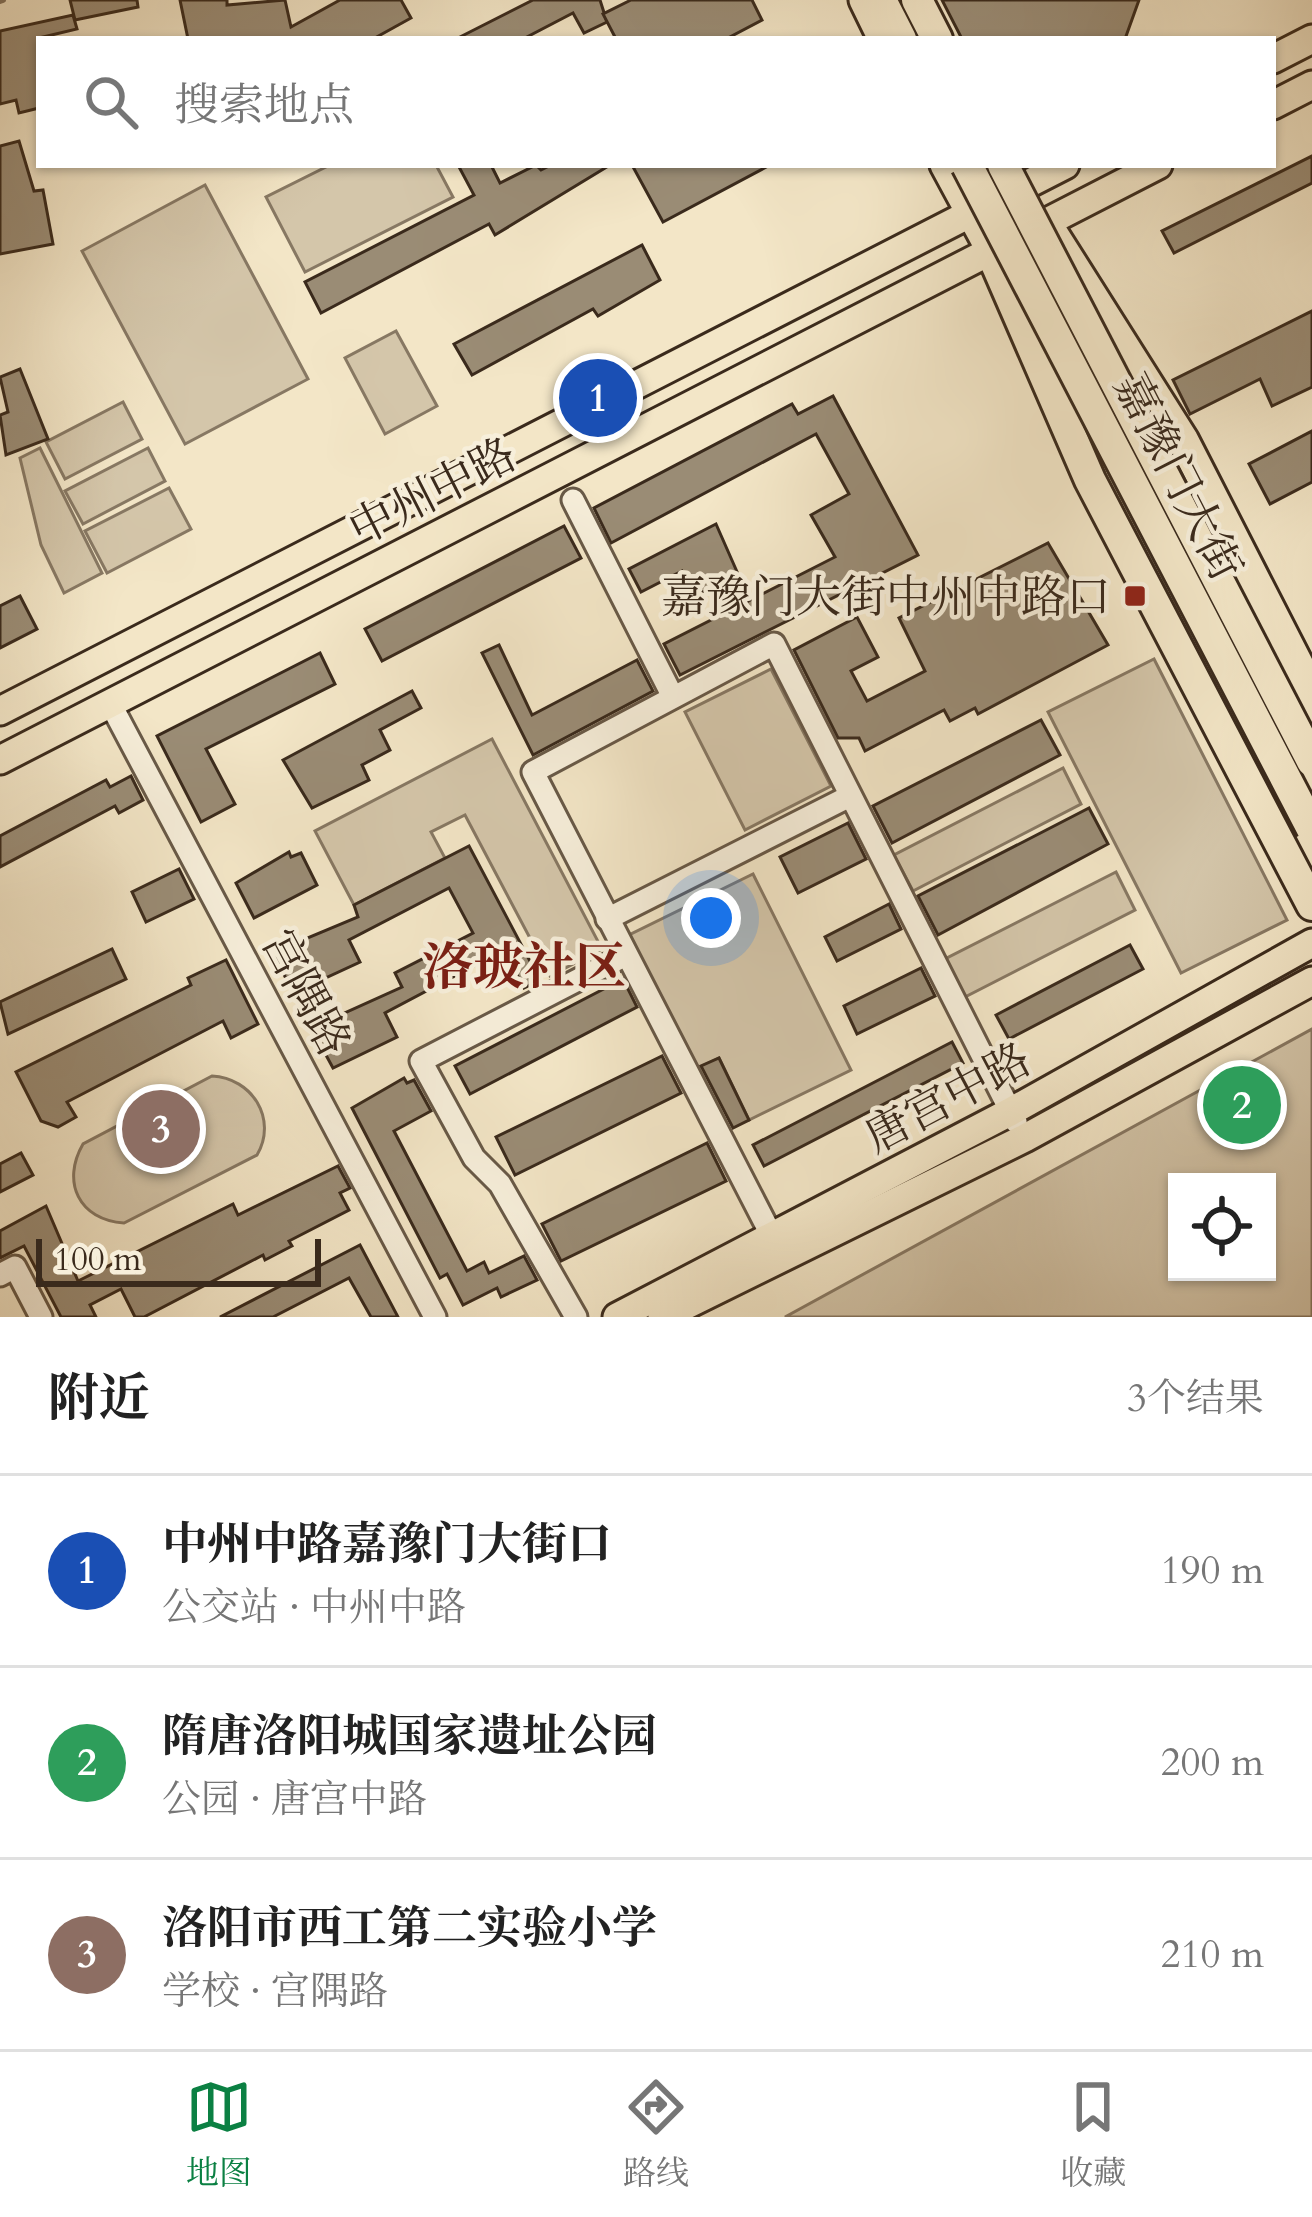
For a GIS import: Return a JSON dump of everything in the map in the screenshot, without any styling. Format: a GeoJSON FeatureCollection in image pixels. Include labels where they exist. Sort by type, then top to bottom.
{"type":"FeatureCollection","features":[{"type":"Feature","properties":{"kind":"highway"},"geometry":{"type":"LineString","coordinates":[[881,0],[900,36]]}},
{"type":"Feature","properties":{"kind":"highway"},"geometry":{"type":"LineString","coordinates":[[917,0],[935,36]]}},
{"type":"Feature","properties":{"kind":"highway","name":"嘉豫门大街"},"geometry":{"type":"LineString","coordinates":[[969,168],[1312,829]]}},
{"type":"Feature","properties":{"kind":"highway","name":"嘉豫门大街"},"geometry":{"type":"LineString","coordinates":[[1013,172],[1312,761]]}},
{"type":"Feature","properties":{"kind":"highway"},"geometry":{"type":"LineString","coordinates":[[1046,224],[1183,440],[1312,692]]}},
{"type":"Feature","properties":{"kind":"highway"},"geometry":{"type":"LineString","coordinates":[[991,252],[1090,480],[1312,904]]}},
{"type":"Feature","properties":{"kind":"main road"},"geometry":{"type":"LineString","coordinates":[[863,0],[881,36]]}},
{"type":"Feature","properties":{"kind":"main road"},"geometry":{"type":"LineString","coordinates":[[926,0],[944,36]]}},
{"type":"Feature","properties":{"kind":"main road"},"geometry":{"type":"LineString","coordinates":[[1276,57],[1312,39]]}},
{"type":"Feature","properties":{"kind":"main road"},"geometry":{"type":"LineString","coordinates":[[1276,103],[1312,85]]}},
{"type":"Feature","properties":{"kind":"main road"},"geometry":{"type":"LineString","coordinates":[[946,168],[1312,877]]}},
{"type":"Feature","properties":{"kind":"main road","name":"中州中路"},"geometry":{"type":"LineString","coordinates":[[0,760],[1152,168]]}},
{"type":"Feature","properties":{"kind":"main road"},"geometry":{"type":"LineString","coordinates":[[1013,172],[1046,224],[1312,723]]}},
{"type":"Feature","properties":{"kind":"main road","name":"中州中路"},"geometry":{"type":"LineString","coordinates":[[0,711],[968,212],[1013,172]]}},
{"type":"Feature","properties":{"kind":"main road","name":"唐宫中路"},"geometry":{"type":"LineString","coordinates":[[662,1317],[777,1245],[1312,943]]}},
{"type":"Feature","properties":{"kind":"main road","name":"唐宫中路"},"geometry":{"type":"LineString","coordinates":[[617,1317],[1025,1138],[1312,981]]}},
{"type":"Feature","properties":{"kind":"street"},"geometry":{"type":"LineString","coordinates":[[573,500],[673,697]]}},
{"type":"Feature","properties":{"kind":"street"},"geometry":{"type":"LineString","coordinates":[[777,1245],[533,772],[774,644],[1025,1138]]}},
{"type":"Feature","properties":{"kind":"street","name":"宫隅路"},"geometry":{"type":"LineString","coordinates":[[110,704],[435,1317]]}},
{"type":"Feature","properties":{"kind":"street"},"geometry":{"type":"LineString","coordinates":[[607,919],[850,796]]}},
{"type":"Feature","properties":{"kind":"street"},"geometry":{"type":"LineString","coordinates":[[575,1317],[500,1184],[474,1158],[421,1060],[626,955]]}},
{"type":"Feature","properties":{"kind":"street"},"geometry":{"type":"LineString","coordinates":[[0,1275],[15,1267],[41,1317]]}},
{"type":"Feature","properties":{"kind":"shaded area"},"geometry":{"type":"Polygon","coordinates":[[[324,168],[438,168],[453,197],[305,272],[266,197],[324,168]]]}},
{"type":"Feature","properties":{"kind":"shaded area"},"geometry":{"type":"Polygon","coordinates":[[[205,185],[308,379],[185,444],[82,251],[205,185]]]}},
{"type":"Feature","properties":{"kind":"shaded area"},"geometry":{"type":"Polygon","coordinates":[[[396,331],[437,406],[385,434],[345,358],[396,331]]]}},
{"type":"Feature","properties":{"kind":"shaded area"},"geometry":{"type":"Polygon","coordinates":[[[123,402],[142,439],[65,479],[46,442],[123,402]]]}},
{"type":"Feature","properties":{"kind":"shaded area"},"geometry":{"type":"Polygon","coordinates":[[[40,448],[102,573],[64,593],[41,545],[20,458],[40,448]]]}},
{"type":"Feature","properties":{"kind":"shaded area"},"geometry":{"type":"Polygon","coordinates":[[[148,448],[165,481],[83,524],[65,491],[148,448]]]}},
{"type":"Feature","properties":{"kind":"shaded area"},"geometry":{"type":"Polygon","coordinates":[[[169,488],[191,529],[107,573],[85,531],[169,488]]]}},
{"type":"Feature","properties":{"kind":"shaded area"},"geometry":{"type":"Polygon","coordinates":[[[1154,659],[1287,920],[1181,973],[1048,712],[1154,659]]]}},
{"type":"Feature","properties":{"kind":"shaded area"},"geometry":{"type":"Polygon","coordinates":[[[771,669],[831,786],[745,830],[685,712],[771,669]]]}},
{"type":"Feature","properties":{"kind":"shaded area"},"geometry":{"type":"Polygon","coordinates":[[[492,739],[602,949],[550,976],[465,815],[431,832],[445,858],[354,905],[315,831],[492,739]]]}},
{"type":"Feature","properties":{"kind":"shaded area"},"geometry":{"type":"Polygon","coordinates":[[[1063,768],[1081,804],[913,891],[894,855],[1063,768]]]}},
{"type":"Feature","properties":{"kind":"shaded area"},"geometry":{"type":"Polygon","coordinates":[[[1116,872],[1135,910],[963,998],[943,960],[1116,872]]]}},
{"type":"Feature","properties":{"kind":"shaded area"},"geometry":{"type":"Polygon","coordinates":[[[753,874],[851,1070],[749,1120],[719,1058],[696,1069],[629,935],[753,874]]]}},
{"type":"Feature","properties":{"kind":"shaded area"},"geometry":{"type":"Polygon","coordinates":[[[1312,1029],[1312,1317],[785,1317],[1312,1029]]]}},
{"type":"Feature","properties":{"kind":"shaded area"},"geometry":{"type":"Polygon","coordinates":[[[212,1076],[239,1084],[257,1103],[264,1128],[257,1155],[124,1223],[85,1207],[74,1185],[83,1144],[212,1076]]]}},
{"type":"Feature","properties":{"kind":"building"},"geometry":{"type":"Polygon","coordinates":[[[70,0],[137,0],[138,7],[75,20],[70,0]]]}},
{"type":"Feature","properties":{"kind":"building"},"geometry":{"type":"Polygon","coordinates":[[[180,0],[227,0],[227,5],[285,0],[291,27],[340,0],[401,0],[411,18],[378,36],[187,36],[180,0]]]}},
{"type":"Feature","properties":{"kind":"building"},"geometry":{"type":"Polygon","coordinates":[[[533,0],[600,0],[607,22],[584,33],[573,13],[529,36],[462,36],[533,0]]]}},
{"type":"Feature","properties":{"kind":"building"},"geometry":{"type":"Polygon","coordinates":[[[631,0],[752,0],[762,20],[732,36],[614,36],[603,14],[631,0]]]}},
{"type":"Feature","properties":{"kind":"building"},"geometry":{"type":"Polygon","coordinates":[[[942,0],[1139,0],[1126,36],[960,36],[942,0]]]}},
{"type":"Feature","properties":{"kind":"building"},"geometry":{"type":"Polygon","coordinates":[[[73,15],[77,29],[36,36],[36,109],[19,113],[16,100],[0,104],[0,31],[73,15]]]}},
{"type":"Feature","properties":{"kind":"building"},"geometry":{"type":"Polygon","coordinates":[[[19,141],[34,191],[43,190],[53,244],[0,254],[0,146],[19,141]]]}},
{"type":"Feature","properties":{"kind":"building"},"geometry":{"type":"Polygon","coordinates":[[[1312,156],[1312,183],[1174,253],[1162,231],[1312,156]]]}},
{"type":"Feature","properties":{"kind":"building"},"geometry":{"type":"Polygon","coordinates":[[[460,168],[492,168],[500,183],[530,168],[605,168],[495,235],[489,224],[321,313],[305,282],[474,195],[460,168]]]}},
{"type":"Feature","properties":{"kind":"building"},"geometry":{"type":"Polygon","coordinates":[[[634,168],[764,168],[663,222],[634,168]]]}},
{"type":"Feature","properties":{"kind":"building"},"geometry":{"type":"Polygon","coordinates":[[[642,245],[660,280],[598,316],[593,309],[472,375],[454,344],[642,245]]]}},
{"type":"Feature","properties":{"kind":"building"},"geometry":{"type":"Polygon","coordinates":[[[1312,311],[1312,387],[1272,406],[1260,379],[1190,414],[1173,380],[1312,311]]]}},
{"type":"Feature","properties":{"kind":"building"},"geometry":{"type":"Polygon","coordinates":[[[20,369],[48,439],[6,455],[0,415],[8,412],[0,377],[20,369]]]}},
{"type":"Feature","properties":{"kind":"building"},"geometry":{"type":"Polygon","coordinates":[[[833,396],[918,555],[680,675],[664,644],[835,557],[811,515],[849,494],[816,434],[611,543],[594,508],[792,404],[798,414],[833,396]]]}},
{"type":"Feature","properties":{"kind":"building"},"geometry":{"type":"Polygon","coordinates":[[[1312,431],[1312,482],[1270,504],[1249,464],[1312,431]]]}},
{"type":"Feature","properties":{"kind":"building"},"geometry":{"type":"Polygon","coordinates":[[[716,524],[738,574],[694,596],[682,571],[641,592],[629,569],[716,524]]]}},
{"type":"Feature","properties":{"kind":"building"},"geometry":{"type":"Polygon","coordinates":[[[564,526],[581,558],[382,661],[365,629],[564,526]]]}},
{"type":"Feature","properties":{"kind":"building"},"geometry":{"type":"Polygon","coordinates":[[[1048,543],[1108,645],[978,714],[975,708],[950,721],[944,710],[865,751],[859,738],[838,738],[794,650],[857,617],[878,657],[851,671],[867,701],[925,671],[899,618],[1048,543]]]}},
{"type":"Feature","properties":{"kind":"building"},"geometry":{"type":"Polygon","coordinates":[[[20,596],[37,629],[0,648],[0,606],[20,596]]]}},
{"type":"Feature","properties":{"kind":"building"},"geometry":{"type":"Polygon","coordinates":[[[499,645],[532,715],[637,660],[653,691],[533,755],[482,653],[499,645]]]}},
{"type":"Feature","properties":{"kind":"building"},"geometry":{"type":"Polygon","coordinates":[[[320,653],[335,684],[206,749],[235,804],[201,822],[157,736],[320,653]]]}},
{"type":"Feature","properties":{"kind":"building"},"geometry":{"type":"Polygon","coordinates":[[[412,691],[421,708],[380,730],[390,750],[362,765],[369,780],[312,808],[283,760],[412,691]]]}},
{"type":"Feature","properties":{"kind":"building"},"geometry":{"type":"Polygon","coordinates":[[[1041,720],[1060,755],[892,843],[873,806],[1041,720]]]}},
{"type":"Feature","properties":{"kind":"building"},"geometry":{"type":"Polygon","coordinates":[[[131,776],[143,800],[119,813],[115,806],[0,867],[0,836],[106,780],[110,787],[131,776]]]}},
{"type":"Feature","properties":{"kind":"building"},"geometry":{"type":"Polygon","coordinates":[[[1089,808],[1108,844],[938,935],[918,896],[1089,808]]]}},
{"type":"Feature","properties":{"kind":"building"},"geometry":{"type":"Polygon","coordinates":[[[848,823],[866,859],[798,893],[780,857],[848,823]]]}},
{"type":"Feature","properties":{"kind":"building"},"geometry":{"type":"Polygon","coordinates":[[[469,846],[540,980],[524,988],[504,950],[385,1013],[397,1037],[333,1068],[314,1033],[318,1025],[402,987],[395,973],[473,933],[449,888],[349,940],[360,962],[293,993],[276,958],[283,954],[281,949],[358,917],[354,905],[469,846]]]}},
{"type":"Feature","properties":{"kind":"building"},"geometry":{"type":"Polygon","coordinates":[[[289,852],[291,857],[301,853],[317,885],[254,918],[236,883],[289,852]]]}},
{"type":"Feature","properties":{"kind":"building"},"geometry":{"type":"Polygon","coordinates":[[[179,869],[194,899],[146,922],[132,892],[179,869]]]}},
{"type":"Feature","properties":{"kind":"building"},"geometry":{"type":"Polygon","coordinates":[[[889,904],[901,929],[837,961],[825,937],[889,904]]]}},
{"type":"Feature","properties":{"kind":"building"},"geometry":{"type":"Polygon","coordinates":[[[1130,945],[1143,969],[1009,1039],[996,1015],[1130,945]]]}},
{"type":"Feature","properties":{"kind":"building"},"geometry":{"type":"Polygon","coordinates":[[[112,949],[126,979],[8,1034],[0,1002],[112,949]]]}},
{"type":"Feature","properties":{"kind":"building"},"geometry":{"type":"Polygon","coordinates":[[[226,960],[258,1024],[231,1038],[223,1021],[67,1102],[76,1117],[58,1127],[41,1121],[16,1072],[191,985],[188,978],[226,960]]]}},
{"type":"Feature","properties":{"kind":"building"},"geometry":{"type":"Polygon","coordinates":[[[921,968],[935,996],[857,1034],[844,1006],[921,968]]]}},
{"type":"Feature","properties":{"kind":"building"},"geometry":{"type":"Polygon","coordinates":[[[623,979],[637,1007],[470,1094],[455,1066],[623,979]]]}},
{"type":"Feature","properties":{"kind":"building"},"geometry":{"type":"Polygon","coordinates":[[[952,1042],[963,1063],[764,1166],[753,1145],[952,1042]]]}},
{"type":"Feature","properties":{"kind":"building"},"geometry":{"type":"Polygon","coordinates":[[[662,1056],[681,1093],[515,1175],[496,1137],[662,1056]]]}},
{"type":"Feature","properties":{"kind":"building"},"geometry":{"type":"Polygon","coordinates":[[[719,1058],[749,1120],[733,1128],[701,1066],[719,1058]]]}},
{"type":"Feature","properties":{"kind":"building"},"geometry":{"type":"Polygon","coordinates":[[[404,1078],[407,1083],[414,1080],[431,1111],[394,1131],[467,1271],[484,1262],[489,1273],[524,1256],[537,1280],[501,1297],[497,1288],[463,1305],[447,1274],[440,1278],[352,1108],[404,1078]]]}},
{"type":"Feature","properties":{"kind":"building"},"geometry":{"type":"Polygon","coordinates":[[[707,1143],[726,1181],[561,1261],[542,1224],[707,1143]]]}},
{"type":"Feature","properties":{"kind":"building"},"geometry":{"type":"Polygon","coordinates":[[[21,1153],[33,1175],[0,1192],[0,1164],[21,1153]]]}},
{"type":"Feature","properties":{"kind":"building"},"geometry":{"type":"Polygon","coordinates":[[[338,1166],[350,1188],[340,1193],[349,1210],[289,1241],[292,1246],[265,1260],[263,1255],[144,1317],[135,1317],[121,1289],[90,1305],[96,1317],[61,1317],[24,1246],[0,1258],[0,1231],[46,1206],[78,1281],[233,1204],[238,1215],[338,1166]]]}},
{"type":"Feature","properties":{"kind":"building"},"geometry":{"type":"Polygon","coordinates":[[[360,1245],[398,1317],[371,1317],[349,1278],[273,1317],[220,1317],[360,1245]]]}},
{"type":"Feature","properties":{"kind":"place","name":"中州中路嘉豫门大街口"},"geometry":{"type":"Point","coordinates":[598,398]}},
{"type":"Feature","properties":{"kind":"place","name":"嘉豫门大街中州中路口"},"geometry":{"type":"Point","coordinates":[1135,596]}},
{"type":"Feature","properties":{"kind":"place","name":"隋唐洛阳城国家遗址公园"},"geometry":{"type":"Point","coordinates":[1242,1105]}},
{"type":"Feature","properties":{"kind":"place","name":"洛阳市西工第二实验小学"},"geometry":{"type":"Point","coordinates":[161,1129]}},
{"type":"Feature","properties":{"kind":"district","name":"洛玻社区"},"geometry":{"type":"Point","coordinates":[524,966]}}]}
